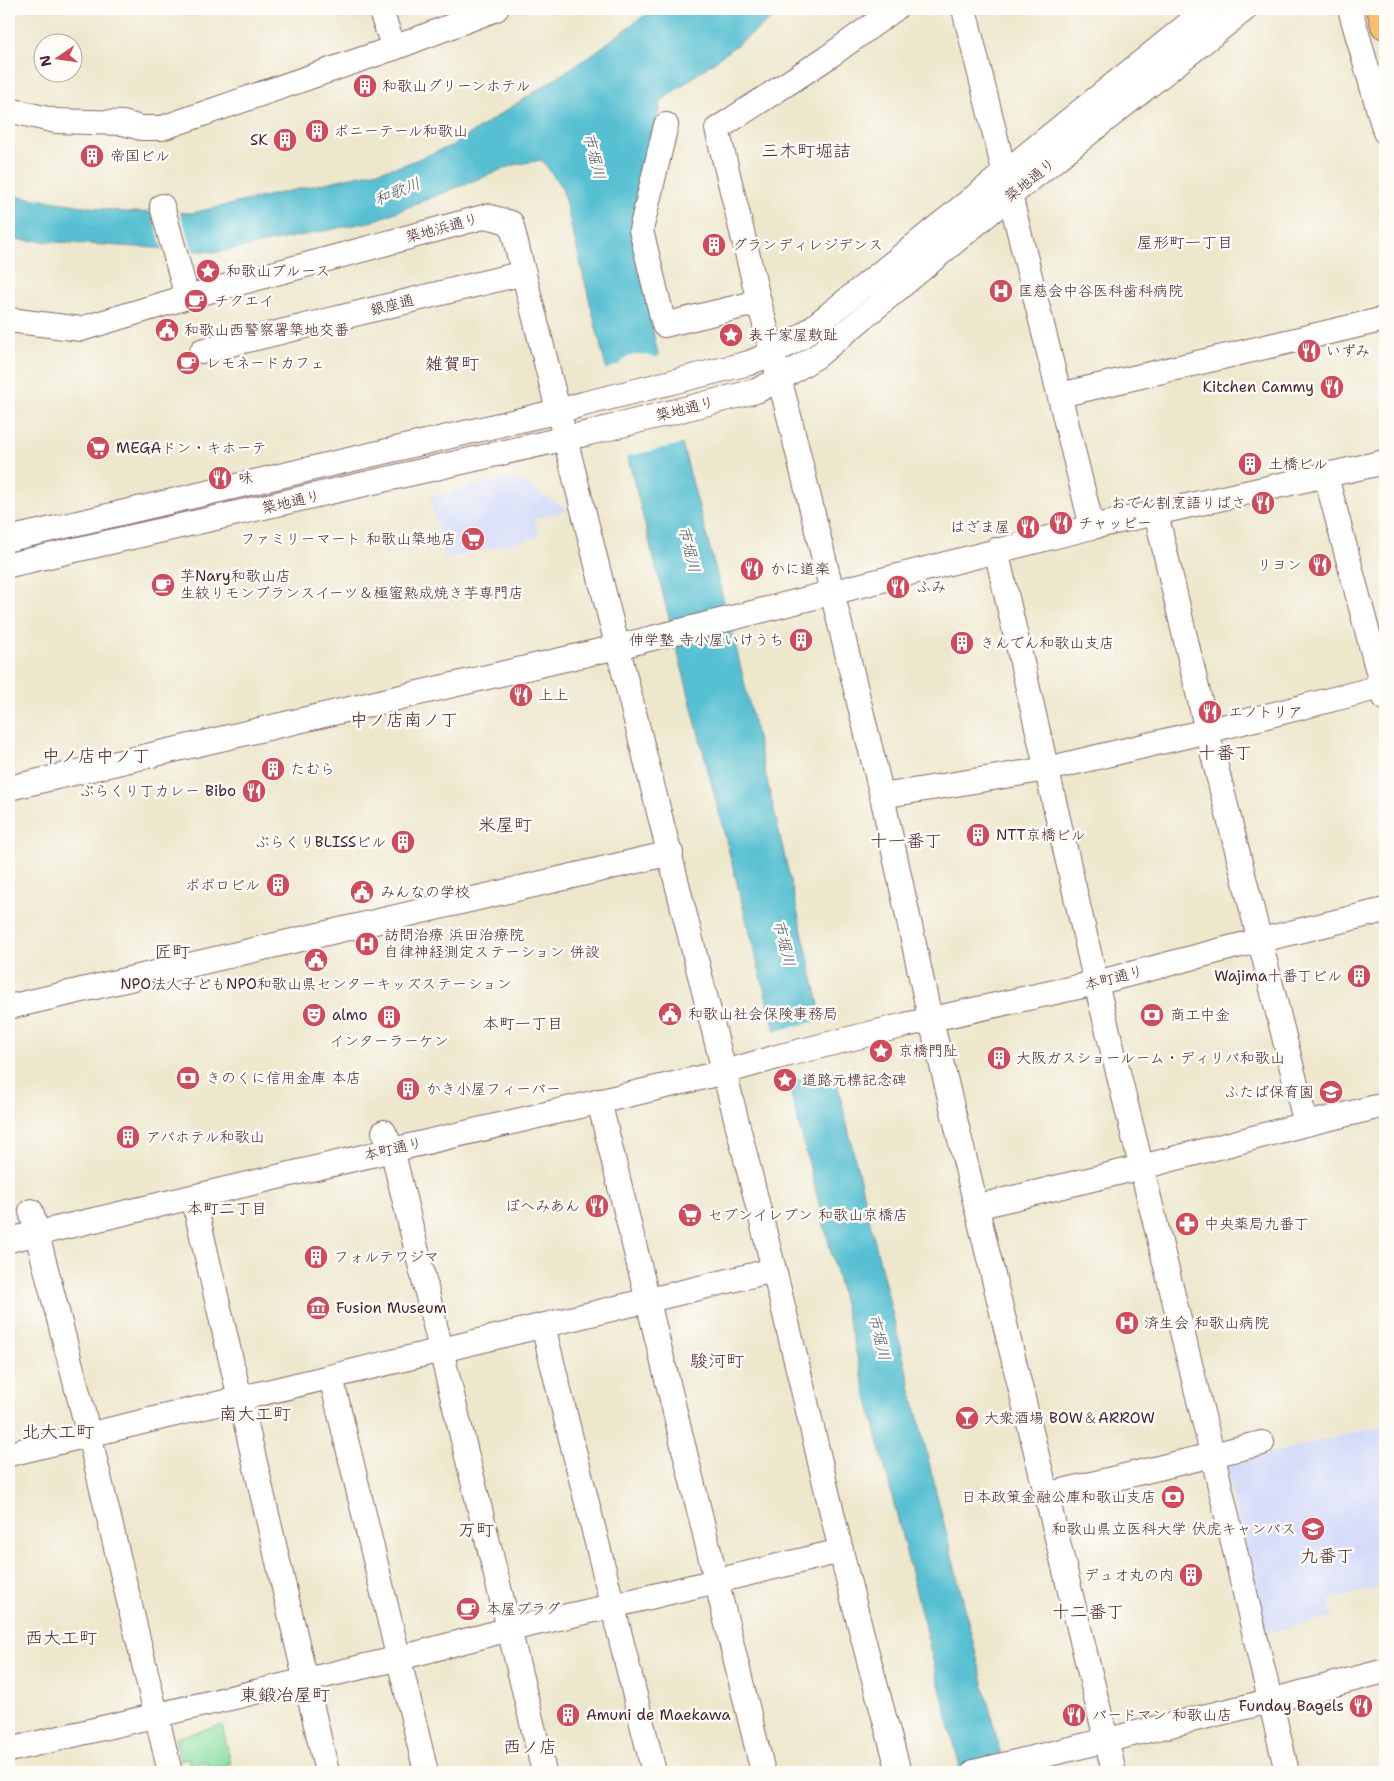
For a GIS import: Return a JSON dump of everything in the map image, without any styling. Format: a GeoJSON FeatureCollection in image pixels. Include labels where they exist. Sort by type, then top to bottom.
{"type":"FeatureCollection","features":[{"type":"Feature","properties":{"kind":"main road"},"geometry":{"type":"LineString","coordinates":[[1381,9],[1385,25]]}},
{"type":"Feature","properties":{"kind":"street"},"geometry":{"type":"LineString","coordinates":[[380,9],[394,48]]}},
{"type":"Feature","properties":{"kind":"street"},"geometry":{"type":"LineString","coordinates":[[9,110],[56,121],[123,123],[141,128],[162,128],[394,48],[496,9]]}},
{"type":"Feature","properties":{"kind":"street"},"geometry":{"type":"LineString","coordinates":[[895,9],[828,57],[717,129],[833,592],[882,796],[931,1019],[1114,1772]]}},
{"type":"Feature","properties":{"kind":"street"},"geometry":{"type":"LineString","coordinates":[[964,9],[1092,527]]}},
{"type":"Feature","properties":{"kind":"street","name":"築地通り"},"geometry":{"type":"LineString","coordinates":[[9,565],[589,433],[756,392],[780,380],[817,356],[1008,184],[1208,9]]}},
{"type":"Feature","properties":{"kind":"street","name":"築地通り"},"geometry":{"type":"LineString","coordinates":[[9,539],[559,411],[749,363],[773,353],[801,337],[1245,9]]}},
{"type":"Feature","properties":{"kind":"street"},"geometry":{"type":"LineString","coordinates":[[1350,9],[1385,132]]}},
{"type":"Feature","properties":{"kind":"street"},"geometry":{"type":"LineString","coordinates":[[666,125],[641,230],[664,326],[759,302]]}},
{"type":"Feature","properties":{"kind":"street"},"geometry":{"type":"LineString","coordinates":[[9,320],[80,329],[187,297],[162,206]]}},
{"type":"Feature","properties":{"kind":"street","name":"築地浜通り"},"geometry":{"type":"LineString","coordinates":[[187,297],[487,216],[511,223],[617,647],[671,853],[841,1551],[898,1772]]}},
{"type":"Feature","properties":{"kind":"street","name":"銀座通"},"geometry":{"type":"LineString","coordinates":[[202,350],[524,273]]}},
{"type":"Feature","properties":{"kind":"street"},"geometry":{"type":"LineString","coordinates":[[1060,395],[1385,320]]}},
{"type":"Feature","properties":{"kind":"street"},"geometry":{"type":"LineString","coordinates":[[9,788],[617,647],[1092,527],[1385,462]]}},
{"type":"Feature","properties":{"kind":"street"},"geometry":{"type":"LineString","coordinates":[[882,796],[1047,769],[1384,690],[1326,476]]}},
{"type":"Feature","properties":{"kind":"street"},"geometry":{"type":"LineString","coordinates":[[1156,513],[1207,731],[1306,1124]]}},
{"type":"Feature","properties":{"kind":"street"},"geometry":{"type":"LineString","coordinates":[[996,550],[1096,983],[1212,1454],[1287,1772]]}},
{"type":"Feature","properties":{"kind":"street"},"geometry":{"type":"LineString","coordinates":[[9,1007],[671,853]]}},
{"type":"Feature","properties":{"kind":"street","name":"本町通り"},"geometry":{"type":"LineString","coordinates":[[9,1240],[193,1197],[388,1141],[599,1101],[725,1072],[777,1057],[931,1019],[1096,983],[1385,910]]}},
{"type":"Feature","properties":{"kind":"street"},"geometry":{"type":"LineString","coordinates":[[599,1101],[763,1772]]}},
{"type":"Feature","properties":{"kind":"street"},"geometry":{"type":"LineString","coordinates":[[976,1207],[1385,1105]]}},
{"type":"Feature","properties":{"kind":"street"},"geometry":{"type":"LineString","coordinates":[[388,1141],[442,1351],[544,1772]]}},
{"type":"Feature","properties":{"kind":"street"},"geometry":{"type":"LineString","coordinates":[[193,1197],[327,1772]]}},
{"type":"Feature","properties":{"kind":"street"},"geometry":{"type":"LineString","coordinates":[[32,1211],[89,1435],[170,1772]]}},
{"type":"Feature","properties":{"kind":"street"},"geometry":{"type":"LineString","coordinates":[[9,1454],[240,1400],[774,1270]]}},
{"type":"Feature","properties":{"kind":"street"},"geometry":{"type":"LineString","coordinates":[[543,1326],[654,1772]]}},
{"type":"Feature","properties":{"kind":"street"},"geometry":{"type":"LineString","coordinates":[[330,1377],[400,1658],[426,1772]]}},
{"type":"Feature","properties":{"kind":"street"},"geometry":{"type":"LineString","coordinates":[[1046,1495],[1262,1443]]}},
{"type":"Feature","properties":{"kind":"street"},"geometry":{"type":"LineString","coordinates":[[9,1750],[841,1551]]}},
{"type":"Feature","properties":{"kind":"street"},"geometry":{"type":"LineString","coordinates":[[974,1772],[1270,1701],[1385,1671]]}},
{"type":"Feature","properties":{"kind":"shaded area"},"geometry":{"type":"Polygon","coordinates":[[[513,477],[569,510],[535,519],[539,537],[445,559],[430,497],[513,477]]]}},
{"type":"Feature","properties":{"kind":"shaded area","name":"和歌山県立医科大学 伏虎キャンパス"},"geometry":{"type":"Polygon","coordinates":[[[1385,1425],[1385,1586],[1330,1600],[1334,1617],[1267,1633],[1225,1465],[1385,1425]]]}},
{"type":"Feature","properties":{"kind":"green space"},"geometry":{"type":"Polygon","coordinates":[[[222,1725],[231,1764],[209,1769],[207,1761],[191,1765],[189,1758],[180,1760],[175,1738],[222,1725]]]}},
{"type":"Feature","properties":{"kind":"water"},"geometry":{"type":"Polygon","coordinates":[[[653,9],[785,9],[661,101],[631,226],[656,346],[735,643],[865,1202],[1005,1772],[961,1772],[806,1152],[628,458],[562,188],[542,160],[513,165],[373,221],[219,252],[9,239],[9,195],[124,212],[192,213],[401,166],[453,145],[590,56],[653,9]]]}},
{"type":"Feature","properties":{"kind":"pier"},"geometry":{"type":"Polygon","coordinates":[[[151,210],[179,210],[194,253],[163,251],[151,210]]]}},
{"type":"Feature","properties":{"kind":"pier"},"geometry":{"type":"Polygon","coordinates":[[[639,354],[655,357],[661,356],[685,443],[625,457],[604,370],[618,365],[627,357],[639,354]]]}},
{"type":"Feature","properties":{"kind":"pier"},"geometry":{"type":"Polygon","coordinates":[[[825,1019],[837,1069],[785,1082],[772,1032],[825,1019]]]}},
{"type":"Feature","properties":{"kind":"place","name":"和歌山グリーンホテル"},"geometry":{"type":"Point","coordinates":[365,86]}},
{"type":"Feature","properties":{"kind":"place","name":"ポニーテール和歌山"},"geometry":{"type":"Point","coordinates":[317,131]}},
{"type":"Feature","properties":{"kind":"place","name":"SK"},"geometry":{"type":"Point","coordinates":[285,140]}},
{"type":"Feature","properties":{"kind":"place","name":"帝国ビル"},"geometry":{"type":"Point","coordinates":[92,156]}},
{"type":"Feature","properties":{"kind":"place","name":"グランディレジデンス"},"geometry":{"type":"Point","coordinates":[714,245]}},
{"type":"Feature","properties":{"kind":"place","name":"和歌山ブルース"},"geometry":{"type":"Point","coordinates":[208,271]}},
{"type":"Feature","properties":{"kind":"place","name":"匡慈会中谷医科歯科病院"},"geometry":{"type":"Point","coordinates":[1001,291]}},
{"type":"Feature","properties":{"kind":"place","name":"チクエイ"},"geometry":{"type":"Point","coordinates":[196,301]}},
{"type":"Feature","properties":{"kind":"place","name":"和歌山西警察署築地交番"},"geometry":{"type":"Point","coordinates":[167,330]}},
{"type":"Feature","properties":{"kind":"place","name":"表千家屋敷趾"},"geometry":{"type":"Point","coordinates":[731,335]}},
{"type":"Feature","properties":{"kind":"place","name":"いずみ"},"geometry":{"type":"Point","coordinates":[1309,351]}},
{"type":"Feature","properties":{"kind":"place","name":"レモネードカフェ"},"geometry":{"type":"Point","coordinates":[188,363]}},
{"type":"Feature","properties":{"kind":"place","name":"Kitchen Cammy"},"geometry":{"type":"Point","coordinates":[1332,387]}},
{"type":"Feature","properties":{"kind":"place","name":"MEGAドン・キホーテ"},"geometry":{"type":"Point","coordinates":[98,448]}},
{"type":"Feature","properties":{"kind":"place","name":"土橋ビル"},"geometry":{"type":"Point","coordinates":[1250,464]}},
{"type":"Feature","properties":{"kind":"place","name":"味"},"geometry":{"type":"Point","coordinates":[220,478]}},
{"type":"Feature","properties":{"kind":"place","name":"おでん割烹語りばさ"},"geometry":{"type":"Point","coordinates":[1263,503]}},
{"type":"Feature","properties":{"kind":"place","name":"チャッピー"},"geometry":{"type":"Point","coordinates":[1061,523]}},
{"type":"Feature","properties":{"kind":"place","name":"はざま屋"},"geometry":{"type":"Point","coordinates":[1028,527]}},
{"type":"Feature","properties":{"kind":"place","name":"ファミリーマート 和歌山築地店"},"geometry":{"type":"Point","coordinates":[473,539]}},
{"type":"Feature","properties":{"kind":"place","name":"リヨン"},"geometry":{"type":"Point","coordinates":[1320,565]}},
{"type":"Feature","properties":{"kind":"place","name":"かに道楽"},"geometry":{"type":"Point","coordinates":[752,569]}},
{"type":"Feature","properties":{"kind":"place","name":"芋Nary和歌山店 生絞りモンブランスイーツ＆極蜜熟成焼き芋専門店"},"geometry":{"type":"Point","coordinates":[163,585]}},
{"type":"Feature","properties":{"kind":"place","name":"ふみ"},"geometry":{"type":"Point","coordinates":[898,587]}},
{"type":"Feature","properties":{"kind":"place","name":"伸学塾 寺小屋いけうち"},"geometry":{"type":"Point","coordinates":[801,640]}},
{"type":"Feature","properties":{"kind":"place","name":"きんでん和歌山支店"},"geometry":{"type":"Point","coordinates":[962,643]}},
{"type":"Feature","properties":{"kind":"place","name":"上上"},"geometry":{"type":"Point","coordinates":[521,695]}},
{"type":"Feature","properties":{"kind":"place","name":"エノトリア"},"geometry":{"type":"Point","coordinates":[1210,712]}},
{"type":"Feature","properties":{"kind":"place","name":"たむら"},"geometry":{"type":"Point","coordinates":[273,769]}},
{"type":"Feature","properties":{"kind":"place","name":"ぶらくり丁カレー Bibo"},"geometry":{"type":"Point","coordinates":[254,791]}},
{"type":"Feature","properties":{"kind":"place","name":"NTT京橋ビル"},"geometry":{"type":"Point","coordinates":[978,835]}},
{"type":"Feature","properties":{"kind":"place","name":"ぶらくりBLISSビル"},"geometry":{"type":"Point","coordinates":[403,842]}},
{"type":"Feature","properties":{"kind":"place","name":"ポポロビル"},"geometry":{"type":"Point","coordinates":[278,885]}},
{"type":"Feature","properties":{"kind":"place","name":"みんなの学校"},"geometry":{"type":"Point","coordinates":[362,892]}},
{"type":"Feature","properties":{"kind":"place","name":"訪問治療 浜田治療院 自律神経測定ステーション 併設"},"geometry":{"type":"Point","coordinates":[367,944]}},
{"type":"Feature","properties":{"kind":"place","name":"NPO法人子どもNPO和歌山県センターキッズステーション"},"geometry":{"type":"Point","coordinates":[316,960]}},
{"type":"Feature","properties":{"kind":"place","name":"Wajima十番丁ビル"},"geometry":{"type":"Point","coordinates":[1359,976]}},
{"type":"Feature","properties":{"kind":"place","name":"和歌山社会保険事務局"},"geometry":{"type":"Point","coordinates":[670,1014]}},
{"type":"Feature","properties":{"kind":"place","name":"almo"},"geometry":{"type":"Point","coordinates":[314,1015]}},
{"type":"Feature","properties":{"kind":"place","name":"商工中金"},"geometry":{"type":"Point","coordinates":[1152,1015]}},
{"type":"Feature","properties":{"kind":"place","name":"インターラーケン"},"geometry":{"type":"Point","coordinates":[389,1017]}},
{"type":"Feature","properties":{"kind":"place","name":"京橋門阯"},"geometry":{"type":"Point","coordinates":[881,1051]}},
{"type":"Feature","properties":{"kind":"place","name":"大阪ガスショールーム・ディリパ和歌山"},"geometry":{"type":"Point","coordinates":[999,1058]}},
{"type":"Feature","properties":{"kind":"place","name":"きのくに信用金庫 本店"},"geometry":{"type":"Point","coordinates":[188,1078]}},
{"type":"Feature","properties":{"kind":"place","name":"道路元標記念碑"},"geometry":{"type":"Point","coordinates":[785,1080]}},
{"type":"Feature","properties":{"kind":"place","name":"かき小屋フィーバー"},"geometry":{"type":"Point","coordinates":[408,1089]}},
{"type":"Feature","properties":{"kind":"place","name":"ふたば保育園"},"geometry":{"type":"Point","coordinates":[1331,1092]}},
{"type":"Feature","properties":{"kind":"place","name":"アパホテル和歌山"},"geometry":{"type":"Point","coordinates":[128,1137]}},
{"type":"Feature","properties":{"kind":"place","name":"ぼへみあん"},"geometry":{"type":"Point","coordinates":[597,1206]}},
{"type":"Feature","properties":{"kind":"place","name":"セブンイレブン 和歌山京橋店"},"geometry":{"type":"Point","coordinates":[690,1215]}},
{"type":"Feature","properties":{"kind":"place","name":"中央薬局九番丁"},"geometry":{"type":"Point","coordinates":[1187,1224]}},
{"type":"Feature","properties":{"kind":"place","name":"フォルテワジマ"},"geometry":{"type":"Point","coordinates":[316,1257]}},
{"type":"Feature","properties":{"kind":"place","name":"Fusion Museum"},"geometry":{"type":"Point","coordinates":[318,1308]}},
{"type":"Feature","properties":{"kind":"place","name":"済生会 和歌山病院"},"geometry":{"type":"Point","coordinates":[1127,1323]}},
{"type":"Feature","properties":{"kind":"place","name":"大衆酒場 BOW＆ARROW"},"geometry":{"type":"Point","coordinates":[967,1418]}},
{"type":"Feature","properties":{"kind":"place","name":"日本政策金融公庫和歌山支店"},"geometry":{"type":"Point","coordinates":[1173,1497]}},
{"type":"Feature","properties":{"kind":"place","name":"和歌山県立医科大学 伏虎キャンパス"},"geometry":{"type":"Point","coordinates":[1313,1529]}},
{"type":"Feature","properties":{"kind":"place","name":"デュオ丸の内"},"geometry":{"type":"Point","coordinates":[1191,1575]}},
{"type":"Feature","properties":{"kind":"place","name":"本屋プラグ"},"geometry":{"type":"Point","coordinates":[468,1609]}},
{"type":"Feature","properties":{"kind":"place","name":"Funday Bagels"},"geometry":{"type":"Point","coordinates":[1361,1706]}},
{"type":"Feature","properties":{"kind":"place","name":"Amuni de Maekawa"},"geometry":{"type":"Point","coordinates":[568,1715]}},
{"type":"Feature","properties":{"kind":"place","name":"バードマン 和歌山店"},"geometry":{"type":"Point","coordinates":[1074,1715]}},
{"type":"Feature","properties":{"kind":"district","name":"三木町堀詰"},"geometry":{"type":"Point","coordinates":[806,151]}},
{"type":"Feature","properties":{"kind":"district","name":"屋形町一丁目"},"geometry":{"type":"Point","coordinates":[1185,242]}},
{"type":"Feature","properties":{"kind":"district","name":"雑賀町"},"geometry":{"type":"Point","coordinates":[452,364]}},
{"type":"Feature","properties":{"kind":"district","name":"中ノ店南ノ丁"},"geometry":{"type":"Point","coordinates":[404,720]}},
{"type":"Feature","properties":{"kind":"district","name":"十番丁"},"geometry":{"type":"Point","coordinates":[1225,753]}},
{"type":"Feature","properties":{"kind":"district","name":"中ノ店中ノ丁"},"geometry":{"type":"Point","coordinates":[96,756]}},
{"type":"Feature","properties":{"kind":"district","name":"米屋町"},"geometry":{"type":"Point","coordinates":[505,825]}},
{"type":"Feature","properties":{"kind":"district","name":"十一番丁"},"geometry":{"type":"Point","coordinates":[906,841]}},
{"type":"Feature","properties":{"kind":"district","name":"匠町"},"geometry":{"type":"Point","coordinates":[172,952]}},
{"type":"Feature","properties":{"kind":"district","name":"本町一丁目"},"geometry":{"type":"Point","coordinates":[523,1023]}},
{"type":"Feature","properties":{"kind":"district","name":"本町二丁目"},"geometry":{"type":"Point","coordinates":[227,1208]}},
{"type":"Feature","properties":{"kind":"district","name":"駿河町"},"geometry":{"type":"Point","coordinates":[717,1361]}},
{"type":"Feature","properties":{"kind":"district","name":"南大工町"},"geometry":{"type":"Point","coordinates":[255,1414]}},
{"type":"Feature","properties":{"kind":"district","name":"北大工町"},"geometry":{"type":"Point","coordinates":[58,1432]}},
{"type":"Feature","properties":{"kind":"district","name":"万町"},"geometry":{"type":"Point","coordinates":[476,1530]}},
{"type":"Feature","properties":{"kind":"district","name":"九番丁"},"geometry":{"type":"Point","coordinates":[1327,1556]}},
{"type":"Feature","properties":{"kind":"district","name":"十二番丁"},"geometry":{"type":"Point","coordinates":[1088,1612]}},
{"type":"Feature","properties":{"kind":"district","name":"西大工町"},"geometry":{"type":"Point","coordinates":[61,1638]}},
{"type":"Feature","properties":{"kind":"district","name":"東鍛冶屋町"},"geometry":{"type":"Point","coordinates":[285,1695]}},
{"type":"Feature","properties":{"kind":"district","name":"西ノ店"},"geometry":{"type":"Point","coordinates":[530,1747]}},
{"type":"Feature","properties":{"kind":"water label","name":"市堀川"},"geometry":{"type":"Point","coordinates":[595,156]}},
{"type":"Feature","properties":{"kind":"water label","name":"和歌川"},"geometry":{"type":"Point","coordinates":[397,191]}},
{"type":"Feature","properties":{"kind":"water label","name":"市堀川"},"geometry":{"type":"Point","coordinates":[690,549]}},
{"type":"Feature","properties":{"kind":"water label","name":"市堀川"},"geometry":{"type":"Point","coordinates":[785,943]}},
{"type":"Feature","properties":{"kind":"water label","name":"市堀川"},"geometry":{"type":"Point","coordinates":[880,1337]}}]}
